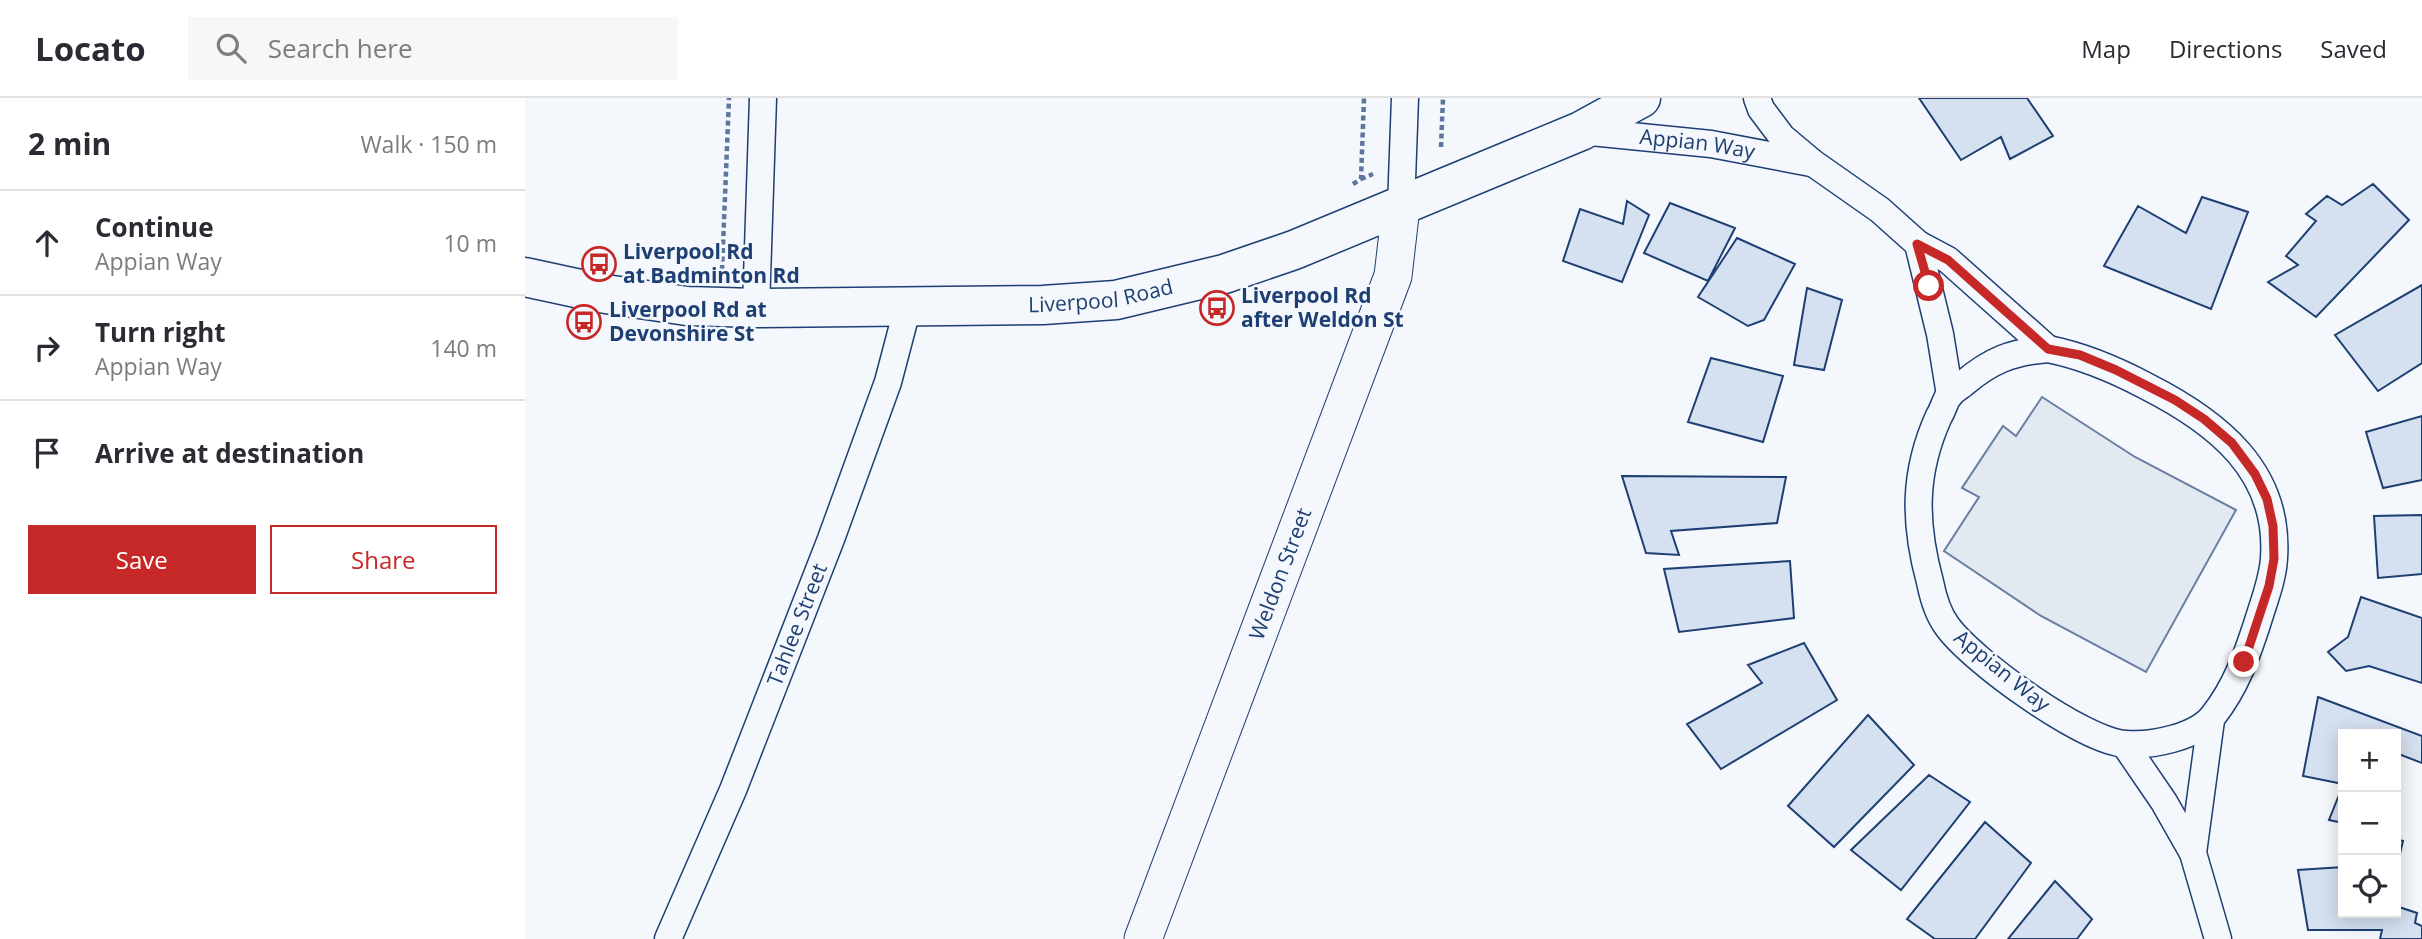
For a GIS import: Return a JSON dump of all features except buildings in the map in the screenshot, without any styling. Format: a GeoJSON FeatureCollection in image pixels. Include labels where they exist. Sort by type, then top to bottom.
{"type":"FeatureCollection","features":[{"type":"Feature","properties":{"kind":"highway","name":"Liverpool Road"},"geometry":{"type":"LineString","coordinates":[[525,277],[687,306],[756,308],[1043,305],[1116,300],[1224,274],[1294,250],[1581,131],[1641,98]]}},
{"type":"Feature","properties":{"kind":"street"},"geometry":{"type":"LineString","coordinates":[[756,308],[763,98]]}},
{"type":"Feature","properties":{"kind":"street"},"geometry":{"type":"LineString","coordinates":[[1401,206],[1405,98]]}},
{"type":"Feature","properties":{"kind":"street","name":"Appian Way"},"geometry":{"type":"LineString","coordinates":[[1758,98],[1765,116],[1782,137],[1813,163],[1880,210],[1917,244],[1948,260],[2048,349]]}},
{"type":"Feature","properties":{"kind":"street","name":"Appian Way"},"geometry":{"type":"LineString","coordinates":[[1581,131],[1711,144],[1813,163]]}},
{"type":"Feature","properties":{"kind":"street","name":"Weldon Street"},"geometry":{"type":"LineString","coordinates":[[1143,939],[1393,276],[1401,206]]}},
{"type":"Feature","properties":{"kind":"street"},"geometry":{"type":"LineString","coordinates":[[1917,244],[1940,334],[1950,395]]}},
{"type":"Feature","properties":{"kind":"street","name":"Tahlee Street"},"geometry":{"type":"LineString","coordinates":[[668,939],[733,790],[831,539],[888,382],[908,306]]}},
{"type":"Feature","properties":{"kind":"street","name":"Appian Way"},"geometry":{"type":"LineString","coordinates":[[2048,349],[2080,355],[2175,400],[2204,419],[2232,443],[2255,474],[2267,499],[2273,526],[2274,559],[2269,586],[2244,662],[2231,692],[2211,720],[2187,735],[2164,741],[2126,744],[2094,736],[2017,689],[1967,647],[1947,626],[1934,599],[1920,547],[1919,514],[1920,470],[1927,443],[1950,395],[1997,359],[2023,351],[2048,349]]}},
{"type":"Feature","properties":{"kind":"street","name":"Appian Way"},"geometry":{"type":"LineString","coordinates":[[2193,853],[2211,720]]}},
{"type":"Feature","properties":{"kind":"street","name":"Appian Way"},"geometry":{"type":"LineString","coordinates":[[2126,744],[2165,802],[2193,853],[2218,939]]}},
{"type":"Feature","properties":{"kind":"path"},"geometry":{"type":"LineString","coordinates":[[722,270],[729,98]]}},
{"type":"Feature","properties":{"kind":"path"},"geometry":{"type":"LineString","coordinates":[[1361,179],[1364,98]]}},
{"type":"Feature","properties":{"kind":"path"},"geometry":{"type":"LineString","coordinates":[[1441,147],[1443,98]]}},
{"type":"Feature","properties":{"kind":"path"},"geometry":{"type":"LineString","coordinates":[[1353,184],[1373,174]]}},
{"type":"Feature","properties":{"kind":"shaded area"},"geometry":{"type":"Polygon","coordinates":[[[2042,397],[2135,457],[2236,510],[2146,672],[2041,616],[1944,551],[1979,497],[1962,488],[2003,426],[2016,436],[2042,397]]]}},
{"type":"Feature","properties":{"kind":"place","name":"Liverpool Rd at Badminton Rd"},"geometry":{"type":"Point","coordinates":[599,264]}},
{"type":"Feature","properties":{"kind":"place","name":"Liverpool Rd after Weldon St"},"geometry":{"type":"Point","coordinates":[1217,308]}},
{"type":"Feature","properties":{"kind":"place","name":"Liverpool Rd at Devonshire St"},"geometry":{"type":"Point","coordinates":[584,322]}},
{"type":"Feature","properties":{"kind":"route"},"geometry":{"type":"LineString","coordinates":[[1929,286],[1917,244],[1948,260],[2048,349],[2080,355],[2175,400],[2204,419],[2232,443],[2255,474],[2267,499],[2273,526],[2274,559],[2269,586],[2244,662]]}}]}
